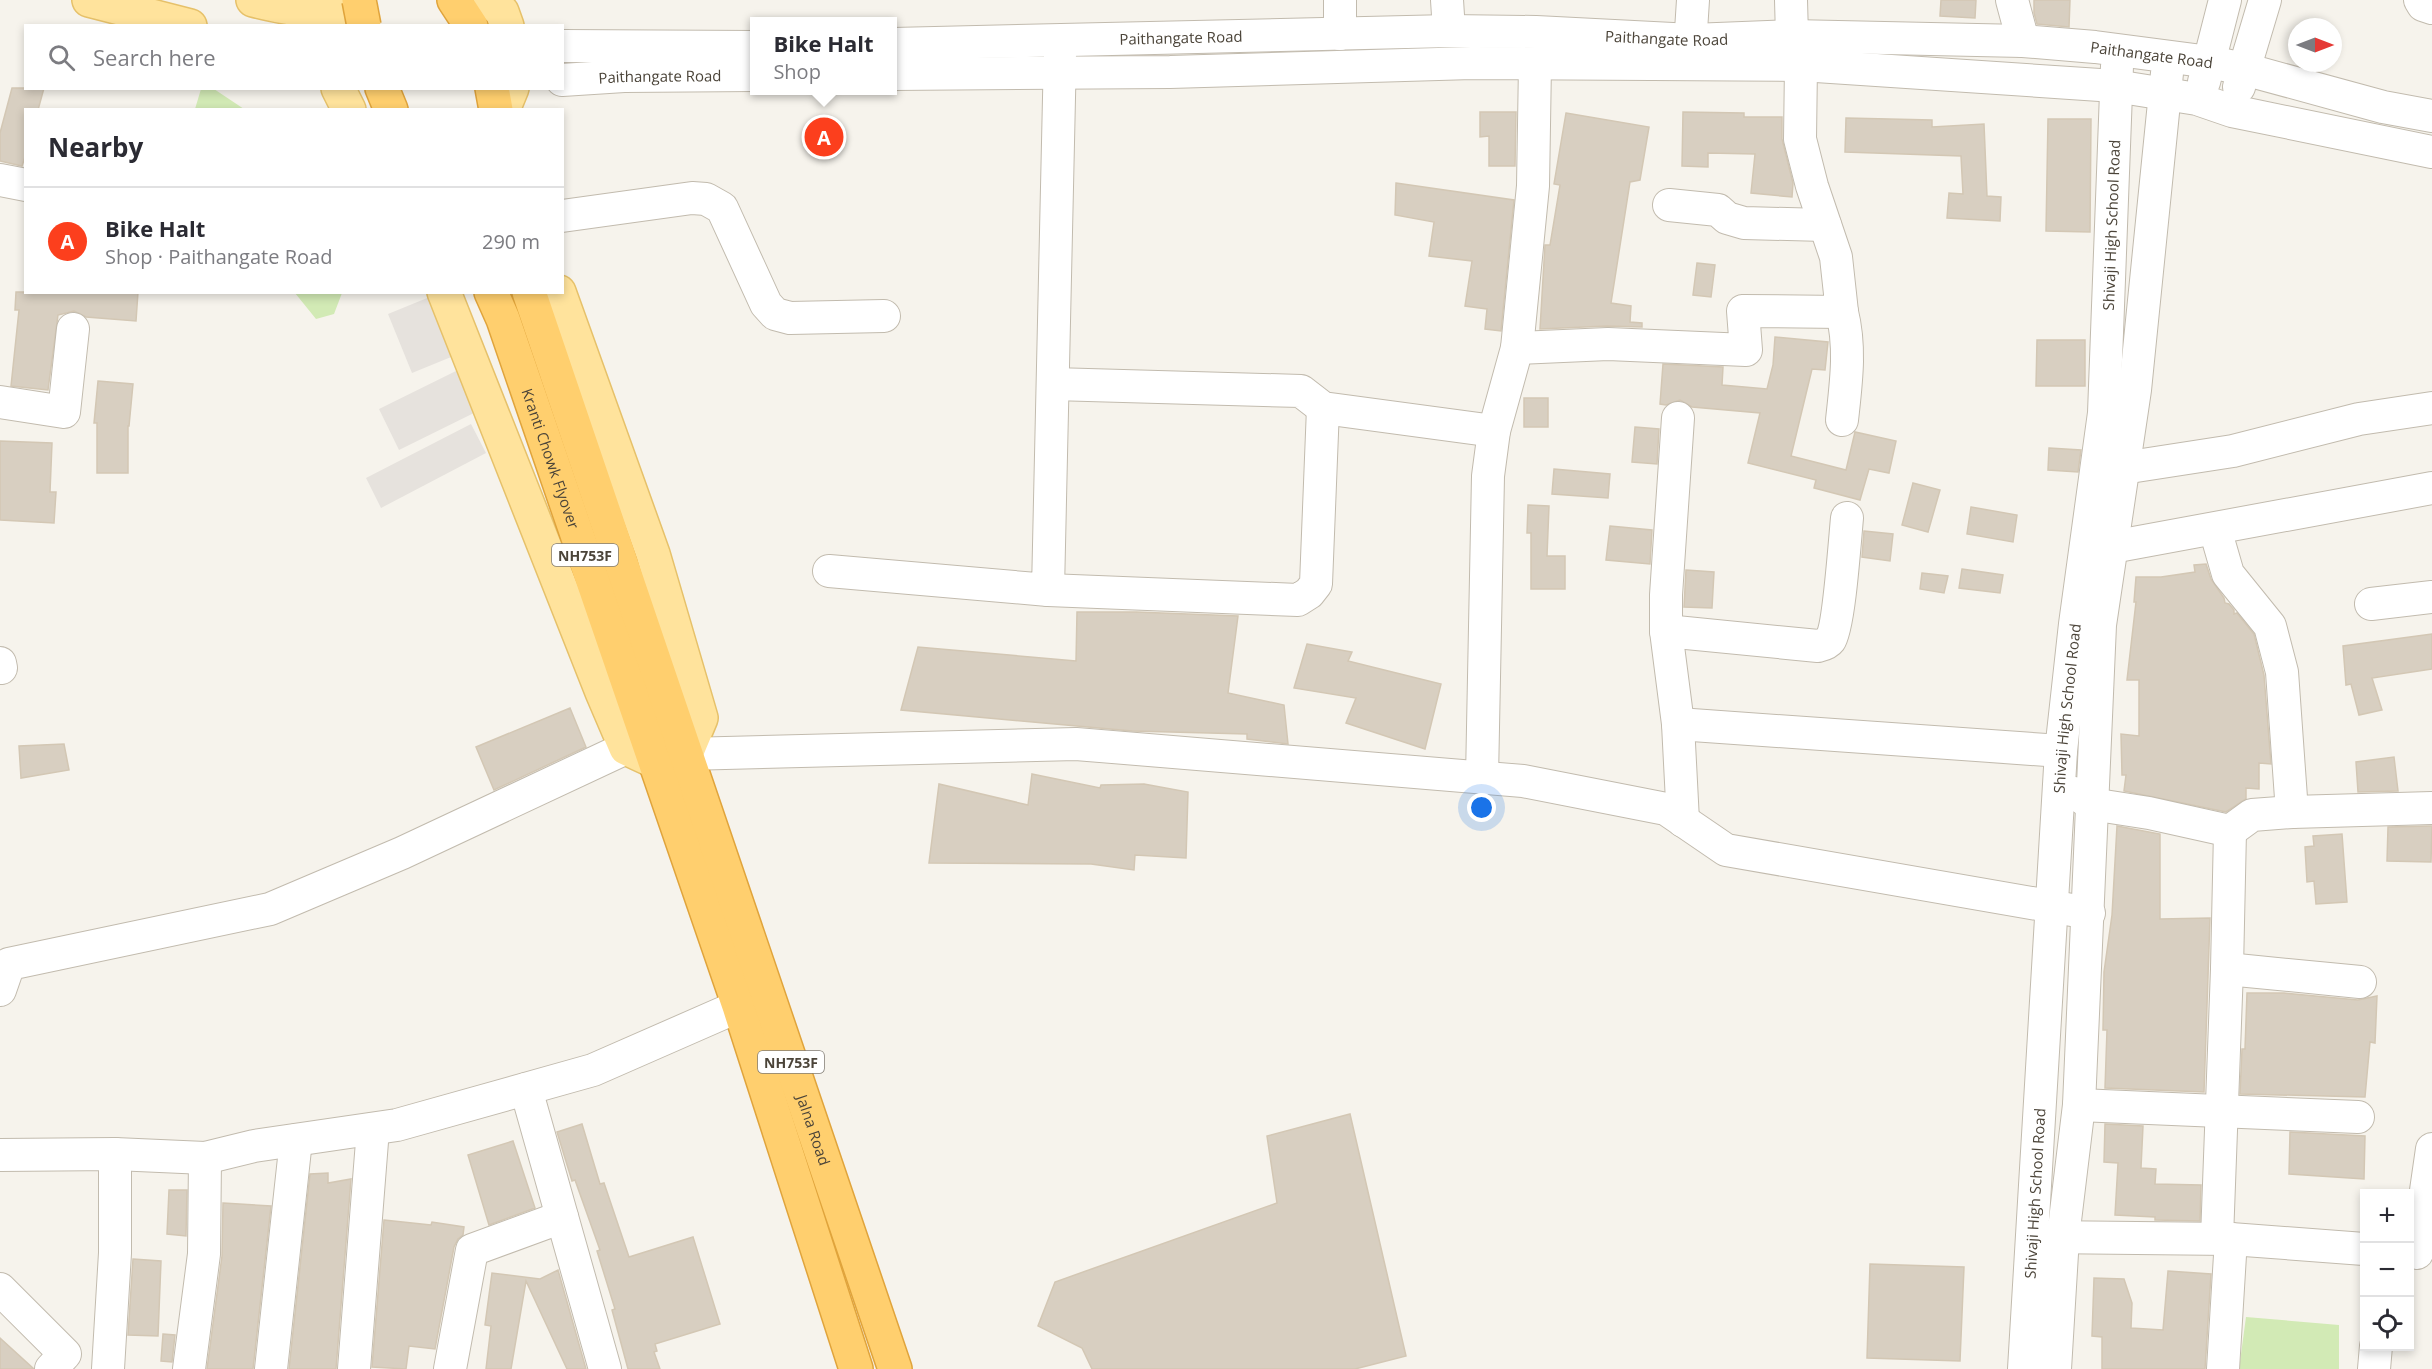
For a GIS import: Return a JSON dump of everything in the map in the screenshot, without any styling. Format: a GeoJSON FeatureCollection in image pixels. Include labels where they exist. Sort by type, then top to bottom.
{"type":"FeatureCollection","features":[{"type":"Feature","properties":{"kind":"highway"},"geometry":{"type":"LineString","coordinates":[[454,0],[470,24]]}},
{"type":"Feature","properties":{"kind":"highway"},"geometry":{"type":"LineString","coordinates":[[383,90],[390,108]]}},
{"type":"Feature","properties":{"kind":"highway","name":"Kranti Chowk Flyover"},"geometry":{"type":"LineString","coordinates":[[493,294],[526,386],[671,758]]}},
{"type":"Feature","properties":{"kind":"highway","name":"NH753F"},"geometry":{"type":"LineString","coordinates":[[530,294],[556,373],[671,758],[739,1006],[856,1369]]}},
{"type":"Feature","properties":{"kind":"highway","name":"Jalna Road"},"geometry":{"type":"LineString","coordinates":[[671,758],[895,1369]]}},
{"type":"Feature","properties":{"kind":"main road"},"geometry":{"type":"LineString","coordinates":[[89,0],[182,24]]}},
{"type":"Feature","properties":{"kind":"main road"},"geometry":{"type":"LineString","coordinates":[[253,0],[286,8],[333,12],[356,9]]}},
{"type":"Feature","properties":{"kind":"main road"},"geometry":{"type":"LineString","coordinates":[[490,0],[502,12],[506,24]]}},
{"type":"Feature","properties":{"kind":"main road"},"geometry":{"type":"LineString","coordinates":[[445,294],[626,748],[671,758],[701,718],[653,554],[560,294]]}},
{"type":"Feature","properties":{"kind":"street"},"geometry":{"type":"LineString","coordinates":[[1340,0],[1340,34]]}},
{"type":"Feature","properties":{"kind":"street"},"geometry":{"type":"LineString","coordinates":[[1447,0],[1449,31]]}},
{"type":"Feature","properties":{"kind":"street"},"geometry":{"type":"LineString","coordinates":[[1690,53],[1693,0]]}},
{"type":"Feature","properties":{"kind":"street"},"geometry":{"type":"LineString","coordinates":[[1791,0],[1800,139],[1836,257],[1842,312],[1847,333],[1847,375],[1842,420]]}},
{"type":"Feature","properties":{"kind":"street"},"geometry":{"type":"LineString","coordinates":[[2012,0],[2023,41]]}},
{"type":"Feature","properties":{"kind":"street"},"geometry":{"type":"LineString","coordinates":[[2197,99],[2210,62],[2225,0]]}},
{"type":"Feature","properties":{"kind":"street"},"geometry":{"type":"LineString","coordinates":[[2232,111],[2265,0]]}},
{"type":"Feature","properties":{"kind":"street"},"geometry":{"type":"LineString","coordinates":[[2420,0],[2423,5],[2432,8]]}},
{"type":"Feature","properties":{"kind":"street","name":"Paithangate Road"},"geometry":{"type":"LineString","coordinates":[[897,44],[1449,31],[1536,32],[1690,53]]}},
{"type":"Feature","properties":{"kind":"street"},"geometry":{"type":"LineString","coordinates":[[1048,590],[1061,40]]}},
{"type":"Feature","properties":{"kind":"street","name":"Paithangate Road"},"geometry":{"type":"LineString","coordinates":[[897,74],[1535,64],[1690,53],[1796,51],[2023,41],[2210,62],[2383,107],[2432,116]]}},
{"type":"Feature","properties":{"kind":"street","name":"Paithangate Road"},"geometry":{"type":"LineString","coordinates":[[564,46],[750,47]]}},
{"type":"Feature","properties":{"kind":"street","name":"Shivaji High School Road"},"geometry":{"type":"LineString","coordinates":[[2024,1369],[2061,751],[2075,624],[2104,414],[2115,86],[2119,50]]}},
{"type":"Feature","properties":{"kind":"street","name":"Paithangate Road"},"geometry":{"type":"LineString","coordinates":[[1796,51],[2115,86],[2197,99],[2232,111],[2432,152]]}},
{"type":"Feature","properties":{"kind":"street","name":"Shivaji High School Road"},"geometry":{"type":"LineString","coordinates":[[2055,1369],[2063,1237],[2079,1104],[2100,625],[2135,390],[2169,57]]}},
{"type":"Feature","properties":{"kind":"street"},"geometry":{"type":"LineString","coordinates":[[1482,778],[1488,476],[1494,431],[1517,348],[1533,186],[1535,64]]}},
{"type":"Feature","properties":{"kind":"street","name":"Paithangate Road"},"geometry":{"type":"LineString","coordinates":[[564,80],[624,76],[750,75]]}},
{"type":"Feature","properties":{"kind":"street"},"geometry":{"type":"LineString","coordinates":[[0,180],[24,185]]}},
{"type":"Feature","properties":{"kind":"street"},"geometry":{"type":"LineString","coordinates":[[564,216],[692,198],[706,199],[722,208],[766,304],[775,314],[790,318],[884,316]]}},
{"type":"Feature","properties":{"kind":"street"},"geometry":{"type":"LineString","coordinates":[[1669,205],[1718,210],[1727,218],[1744,223],[1825,225]]}},
{"type":"Feature","properties":{"kind":"street"},"geometry":{"type":"LineString","coordinates":[[1517,348],[1608,344],[1746,351],[1743,311],[1842,312]]}},
{"type":"Feature","properties":{"kind":"street"},"geometry":{"type":"LineString","coordinates":[[0,402],[64,412],[73,329]]}},
{"type":"Feature","properties":{"kind":"street"},"geometry":{"type":"LineString","coordinates":[[1053,384],[1301,391],[1323,408],[1494,431]]}},
{"type":"Feature","properties":{"kind":"street"},"geometry":{"type":"LineString","coordinates":[[829,571],[1048,590],[1298,600],[1309,593],[1316,584],[1323,408]]}},
{"type":"Feature","properties":{"kind":"street"},"geometry":{"type":"LineString","coordinates":[[2123,468],[2233,451],[2359,419],[2432,408]]}},
{"type":"Feature","properties":{"kind":"street"},"geometry":{"type":"LineString","coordinates":[[1678,418],[1666,595],[1666,632],[1678,724],[1683,821]]}},
{"type":"Feature","properties":{"kind":"street"},"geometry":{"type":"LineString","coordinates":[[2112,547],[2432,488]]}},
{"type":"Feature","properties":{"kind":"street"},"geometry":{"type":"LineString","coordinates":[[1666,632],[1818,646],[1826,644],[1831,639],[1837,612],[1847,518]]}},
{"type":"Feature","properties":{"kind":"street"},"geometry":{"type":"LineString","coordinates":[[2215,529],[2228,574],[2270,626],[2282,672],[2292,812]]}},
{"type":"Feature","properties":{"kind":"street"},"geometry":{"type":"LineString","coordinates":[[2371,604],[2432,597]]}},
{"type":"Feature","properties":{"kind":"street"},"geometry":{"type":"LineString","coordinates":[[0,663],[1,668]]}},
{"type":"Feature","properties":{"kind":"street"},"geometry":{"type":"LineString","coordinates":[[1678,724],[2061,751]]}},
{"type":"Feature","properties":{"kind":"street"},"geometry":{"type":"LineString","coordinates":[[671,758],[1076,744],[1523,781],[1666,809],[1726,850],[2089,913]]}},
{"type":"Feature","properties":{"kind":"street"},"geometry":{"type":"LineString","coordinates":[[0,990],[9,963],[270,909],[402,853],[626,748]]}},
{"type":"Feature","properties":{"kind":"street"},"geometry":{"type":"LineString","coordinates":[[2059,782],[2091,804],[2149,813],[2230,831],[2252,815],[2432,808]]}},
{"type":"Feature","properties":{"kind":"street"},"geometry":{"type":"LineString","coordinates":[[2223,1369],[2222,1112],[2230,831]]}},
{"type":"Feature","properties":{"kind":"street"},"geometry":{"type":"LineString","coordinates":[[2227,969],[2360,982]]}},
{"type":"Feature","properties":{"kind":"street"},"geometry":{"type":"LineString","coordinates":[[0,1155],[115,1154],[205,1158],[254,1146],[397,1125],[593,1070],[739,1006]]}},
{"type":"Feature","properties":{"kind":"street"},"geometry":{"type":"LineString","coordinates":[[526,1089],[605,1369]]}},
{"type":"Feature","properties":{"kind":"street"},"geometry":{"type":"LineString","coordinates":[[2079,1104],[2358,1117]]}},
{"type":"Feature","properties":{"kind":"street"},"geometry":{"type":"LineString","coordinates":[[354,1369],[373,1129]]}},
{"type":"Feature","properties":{"kind":"street"},"geometry":{"type":"LineString","coordinates":[[271,1369],[296,1140]]}},
{"type":"Feature","properties":{"kind":"street"},"geometry":{"type":"LineString","coordinates":[[2420,1253],[2432,1149]]}},
{"type":"Feature","properties":{"kind":"street"},"geometry":{"type":"LineString","coordinates":[[108,1369],[115,1253],[115,1154]]}},
{"type":"Feature","properties":{"kind":"street"},"geometry":{"type":"LineString","coordinates":[[189,1369],[204,1254],[205,1158]]}},
{"type":"Feature","properties":{"kind":"street"},"geometry":{"type":"LineString","coordinates":[[450,1369],[472,1250],[562,1217]]}},
{"type":"Feature","properties":{"kind":"street"},"geometry":{"type":"LineString","coordinates":[[2032,1236],[2224,1239],[2360,1249]]}},
{"type":"Feature","properties":{"kind":"street"},"geometry":{"type":"LineString","coordinates":[[0,1289],[65,1354],[51,1369]]}},
{"type":"Feature","properties":{"kind":"street"},"geometry":{"type":"LineString","coordinates":[[2374,1369],[2376,1351]]}},
{"type":"Feature","properties":{"kind":"shaded area"},"geometry":{"type":"Polygon","coordinates":[[[432,296],[456,355],[412,373],[388,314],[432,296]]]}},
{"type":"Feature","properties":{"kind":"shaded area"},"geometry":{"type":"Polygon","coordinates":[[[460,369],[480,410],[399,450],[379,409],[460,369]]]}},
{"type":"Feature","properties":{"kind":"shaded area"},"geometry":{"type":"Polygon","coordinates":[[[471,424],[486,453],[381,508],[366,478],[471,424]]]}},
{"type":"Feature","properties":{"kind":"green space"},"geometry":{"type":"Polygon","coordinates":[[[201,90],[216,90],[242,108],[195,108],[201,90]]]}},
{"type":"Feature","properties":{"kind":"green space"},"geometry":{"type":"Polygon","coordinates":[[[296,294],[342,294],[334,314],[316,319],[296,294]]]}},
{"type":"Feature","properties":{"kind":"green space"},"geometry":{"type":"Polygon","coordinates":[[[2246,1317],[2339,1325],[2339,1369],[2239,1369],[2246,1317]]]}},
{"type":"Feature","properties":{"kind":"building"},"geometry":{"type":"Polygon","coordinates":[[[1941,0],[1976,0],[1975,18],[1940,16],[1941,0]]]}},
{"type":"Feature","properties":{"kind":"building"},"geometry":{"type":"Polygon","coordinates":[[[2034,0],[2070,0],[2069,27],[2037,24],[2034,0]]]}},
{"type":"Feature","properties":{"kind":"building"},"geometry":{"type":"Polygon","coordinates":[[[12,88],[43,90],[39,108],[24,108],[22,166],[0,161],[0,133],[12,88]]]}},
{"type":"Feature","properties":{"kind":"building"},"geometry":{"type":"Polygon","coordinates":[[[1480,112],[1516,112],[1515,166],[1489,166],[1489,136],[1480,137],[1480,112]]]}},
{"type":"Feature","properties":{"kind":"building"},"geometry":{"type":"Polygon","coordinates":[[[1683,112],[1744,113],[1744,117],[1782,117],[1782,139],[1793,183],[1792,197],[1751,193],[1755,154],[1708,153],[1708,167],[1682,166],[1683,112]]]}},
{"type":"Feature","properties":{"kind":"building"},"geometry":{"type":"Polygon","coordinates":[[[1566,113],[1649,127],[1640,180],[1630,182],[1611,303],[1631,306],[1630,322],[1642,323],[1642,327],[1540,329],[1545,245],[1550,245],[1560,185],[1554,184],[1566,113]]]}},
{"type":"Feature","properties":{"kind":"building"},"geometry":{"type":"Polygon","coordinates":[[[1846,118],[1932,120],[1932,127],[1984,124],[1987,196],[2001,197],[2000,221],[1947,218],[1949,193],[1963,194],[1961,156],[1845,152],[1846,118]]]}},
{"type":"Feature","properties":{"kind":"building"},"geometry":{"type":"Polygon","coordinates":[[[2048,119],[2091,119],[2090,232],[2046,231],[2048,119]]]}},
{"type":"Feature","properties":{"kind":"building"},"geometry":{"type":"Polygon","coordinates":[[[1396,183],[1514,200],[1501,331],[1485,329],[1487,309],[1465,306],[1472,261],[1429,256],[1434,222],[1395,215],[1396,183]]]}},
{"type":"Feature","properties":{"kind":"building"},"geometry":{"type":"Polygon","coordinates":[[[1697,263],[1715,265],[1711,297],[1693,295],[1697,263]]]}},
{"type":"Feature","properties":{"kind":"building"},"geometry":{"type":"Polygon","coordinates":[[[16,292],[24,292],[24,294],[138,294],[136,321],[86,317],[74,311],[58,315],[48,390],[11,386],[19,310],[15,310],[16,292]]]}},
{"type":"Feature","properties":{"kind":"building"},"geometry":{"type":"Polygon","coordinates":[[[1775,337],[1828,342],[1825,370],[1812,369],[1791,456],[1846,470],[1855,432],[1896,441],[1889,473],[1869,469],[1860,500],[1814,488],[1816,480],[1748,463],[1760,413],[1692,407],[1680,400],[1666,405],[1660,404],[1663,364],[1723,367],[1722,385],[1767,389],[1773,365],[1775,337]]]}},
{"type":"Feature","properties":{"kind":"building"},"geometry":{"type":"Polygon","coordinates":[[[2037,340],[2085,340],[2085,386],[2036,386],[2037,340]]]}},
{"type":"Feature","properties":{"kind":"building"},"geometry":{"type":"Polygon","coordinates":[[[98,381],[133,384],[128,426],[128,473],[97,473],[97,423],[94,423],[98,381]]]}},
{"type":"Feature","properties":{"kind":"building"},"geometry":{"type":"Polygon","coordinates":[[[1524,398],[1548,398],[1548,427],[1524,427],[1524,398]]]}},
{"type":"Feature","properties":{"kind":"building"},"geometry":{"type":"Polygon","coordinates":[[[1635,427],[1659,429],[1657,464],[1632,462],[1635,427]]]}},
{"type":"Feature","properties":{"kind":"building"},"geometry":{"type":"Polygon","coordinates":[[[0,441],[52,443],[50,492],[56,492],[54,523],[0,520],[0,441]]]}},
{"type":"Feature","properties":{"kind":"building"},"geometry":{"type":"Polygon","coordinates":[[[2049,448],[2081,450],[2078,472],[2048,470],[2049,448]]]}},
{"type":"Feature","properties":{"kind":"building"},"geometry":{"type":"Polygon","coordinates":[[[1554,469],[1610,474],[1608,498],[1552,494],[1554,469]]]}},
{"type":"Feature","properties":{"kind":"building"},"geometry":{"type":"Polygon","coordinates":[[[1913,483],[1940,490],[1928,532],[1902,525],[1913,483]]]}},
{"type":"Feature","properties":{"kind":"building"},"geometry":{"type":"Polygon","coordinates":[[[1528,505],[1549,506],[1547,556],[1565,556],[1565,589],[1531,589],[1531,533],[1527,533],[1528,505]]]}},
{"type":"Feature","properties":{"kind":"building"},"geometry":{"type":"Polygon","coordinates":[[[1971,507],[2017,515],[2013,542],[1967,534],[1971,507]]]}},
{"type":"Feature","properties":{"kind":"building"},"geometry":{"type":"Polygon","coordinates":[[[1610,526],[1652,530],[1650,564],[1606,560],[1610,526]]]}},
{"type":"Feature","properties":{"kind":"building"},"geometry":{"type":"Polygon","coordinates":[[[1864,531],[1893,534],[1890,561],[1862,557],[1864,531]]]}},
{"type":"Feature","properties":{"kind":"building"},"geometry":{"type":"Polygon","coordinates":[[[2206,564],[2211,579],[2225,603],[2229,604],[2234,614],[2237,613],[2254,634],[2264,675],[2271,764],[2259,763],[2259,789],[2246,788],[2246,799],[2226,812],[2124,791],[2126,775],[2122,775],[2121,734],[2139,736],[2139,680],[2127,680],[2136,602],[2134,602],[2136,577],[2161,577],[2195,572],[2194,565],[2206,564]]]}},
{"type":"Feature","properties":{"kind":"building"},"geometry":{"type":"Polygon","coordinates":[[[1962,569],[2003,575],[2000,593],[1959,588],[1962,569]]]}},
{"type":"Feature","properties":{"kind":"building"},"geometry":{"type":"Polygon","coordinates":[[[1686,570],[1714,572],[1712,608],[1684,607],[1686,570]]]}},
{"type":"Feature","properties":{"kind":"building"},"geometry":{"type":"Polygon","coordinates":[[[1922,573],[1948,576],[1944,593],[1920,589],[1922,573]]]}},
{"type":"Feature","properties":{"kind":"building"},"geometry":{"type":"Polygon","coordinates":[[[1077,612],[1238,616],[1228,693],[1284,705],[1288,744],[1247,739],[1247,734],[1132,731],[901,710],[918,647],[1076,661],[1077,612]]]}},
{"type":"Feature","properties":{"kind":"building"},"geometry":{"type":"Polygon","coordinates":[[[2432,634],[2432,669],[2372,678],[2382,710],[2359,715],[2351,684],[2346,685],[2343,646],[2432,634]]]}},
{"type":"Feature","properties":{"kind":"building"},"geometry":{"type":"Polygon","coordinates":[[[1307,644],[1352,652],[1348,661],[1441,684],[1425,749],[1346,723],[1356,698],[1294,688],[1307,644]]]}},
{"type":"Feature","properties":{"kind":"building"},"geometry":{"type":"Polygon","coordinates":[[[570,708],[586,747],[494,790],[476,747],[570,708]]]}},
{"type":"Feature","properties":{"kind":"building"},"geometry":{"type":"Polygon","coordinates":[[[64,744],[69,770],[21,778],[19,746],[64,744]]]}},
{"type":"Feature","properties":{"kind":"building"},"geometry":{"type":"Polygon","coordinates":[[[2394,757],[2398,791],[2358,792],[2356,762],[2394,757]]]}},
{"type":"Feature","properties":{"kind":"building"},"geometry":{"type":"Polygon","coordinates":[[[1032,774],[1100,788],[1101,785],[1144,784],[1188,792],[1186,858],[1135,855],[1134,870],[1091,864],[929,863],[939,784],[1028,805],[1032,774]]]}},
{"type":"Feature","properties":{"kind":"building"},"geometry":{"type":"Polygon","coordinates":[[[2117,826],[2160,834],[2160,919],[2210,918],[2204,1092],[2105,1088],[2107,1030],[2103,1030],[2104,972],[2112,915],[2117,826]]]}},
{"type":"Feature","properties":{"kind":"building"},"geometry":{"type":"Polygon","coordinates":[[[2432,826],[2431,862],[2387,861],[2388,827],[2432,826]]]}},
{"type":"Feature","properties":{"kind":"building"},"geometry":{"type":"Polygon","coordinates":[[[2342,834],[2347,902],[2316,904],[2314,881],[2307,882],[2305,847],[2314,846],[2313,836],[2342,834]]]}},
{"type":"Feature","properties":{"kind":"building"},"geometry":{"type":"Polygon","coordinates":[[[2247,993],[2284,993],[2358,1000],[2377,996],[2375,1043],[2370,1042],[2365,1097],[2240,1094],[2242,1049],[2245,1049],[2247,993]]]}},
{"type":"Feature","properties":{"kind":"building"},"geometry":{"type":"Polygon","coordinates":[[[1350,1114],[1406,1356],[1355,1369],[1092,1369],[1082,1348],[1038,1326],[1055,1282],[1277,1203],[1267,1136],[1350,1114]]]}},
{"type":"Feature","properties":{"kind":"building"},"geometry":{"type":"Polygon","coordinates":[[[582,1124],[600,1184],[604,1183],[629,1257],[693,1237],[720,1324],[655,1344],[657,1351],[654,1352],[660,1369],[628,1369],[612,1310],[615,1309],[597,1251],[600,1250],[575,1180],[572,1181],[557,1132],[582,1124]]]}},
{"type":"Feature","properties":{"kind":"building"},"geometry":{"type":"Polygon","coordinates":[[[2105,1124],[2143,1126],[2141,1168],[2156,1169],[2155,1184],[2201,1185],[2200,1221],[2155,1220],[2155,1217],[2115,1215],[2118,1163],[2104,1162],[2105,1124]]]}},
{"type":"Feature","properties":{"kind":"building"},"geometry":{"type":"Polygon","coordinates":[[[2290,1132],[2365,1136],[2364,1179],[2289,1174],[2290,1132]]]}},
{"type":"Feature","properties":{"kind":"building"},"geometry":{"type":"Polygon","coordinates":[[[513,1141],[535,1208],[489,1225],[468,1155],[513,1141]]]}},
{"type":"Feature","properties":{"kind":"building"},"geometry":{"type":"Polygon","coordinates":[[[328,1173],[328,1183],[351,1179],[336,1369],[289,1369],[310,1174],[328,1173]]]}},
{"type":"Feature","properties":{"kind":"building"},"geometry":{"type":"Polygon","coordinates":[[[169,1190],[187,1190],[186,1236],[167,1234],[169,1190]]]}},
{"type":"Feature","properties":{"kind":"building"},"geometry":{"type":"Polygon","coordinates":[[[223,1203],[271,1206],[253,1369],[207,1369],[222,1256],[223,1203]]]}},
{"type":"Feature","properties":{"kind":"building"},"geometry":{"type":"Polygon","coordinates":[[[384,1220],[431,1225],[432,1222],[464,1227],[463,1235],[454,1247],[435,1349],[409,1346],[406,1369],[372,1367],[384,1220]]]}},
{"type":"Feature","properties":{"kind":"building"},"geometry":{"type":"Polygon","coordinates":[[[133,1259],[161,1261],[158,1336],[128,1335],[133,1259]]]}},
{"type":"Feature","properties":{"kind":"building"},"geometry":{"type":"Polygon","coordinates":[[[1870,1264],[1964,1267],[1960,1361],[1867,1358],[1870,1264]]]}},
{"type":"Feature","properties":{"kind":"building"},"geometry":{"type":"Polygon","coordinates":[[[558,1270],[586,1369],[567,1369],[526,1281],[511,1369],[486,1369],[491,1326],[485,1325],[492,1273],[540,1279],[558,1270]]]}},
{"type":"Feature","properties":{"kind":"building"},"geometry":{"type":"Polygon","coordinates":[[[2168,1271],[2211,1274],[2205,1369],[2102,1369],[2102,1337],[2092,1336],[2094,1278],[2124,1279],[2132,1303],[2131,1328],[2163,1330],[2168,1271]]]}},
{"type":"Feature","properties":{"kind":"building"},"geometry":{"type":"Polygon","coordinates":[[[163,1334],[175,1335],[172,1362],[161,1361],[163,1334]]]}},
{"type":"Feature","properties":{"kind":"building"},"geometry":{"type":"Polygon","coordinates":[[[0,1338],[34,1369],[0,1369],[0,1338]]]}},
{"type":"Feature","properties":{"kind":"place","name":"Bike Halt"},"geometry":{"type":"Point","coordinates":[824,137]}}]}
